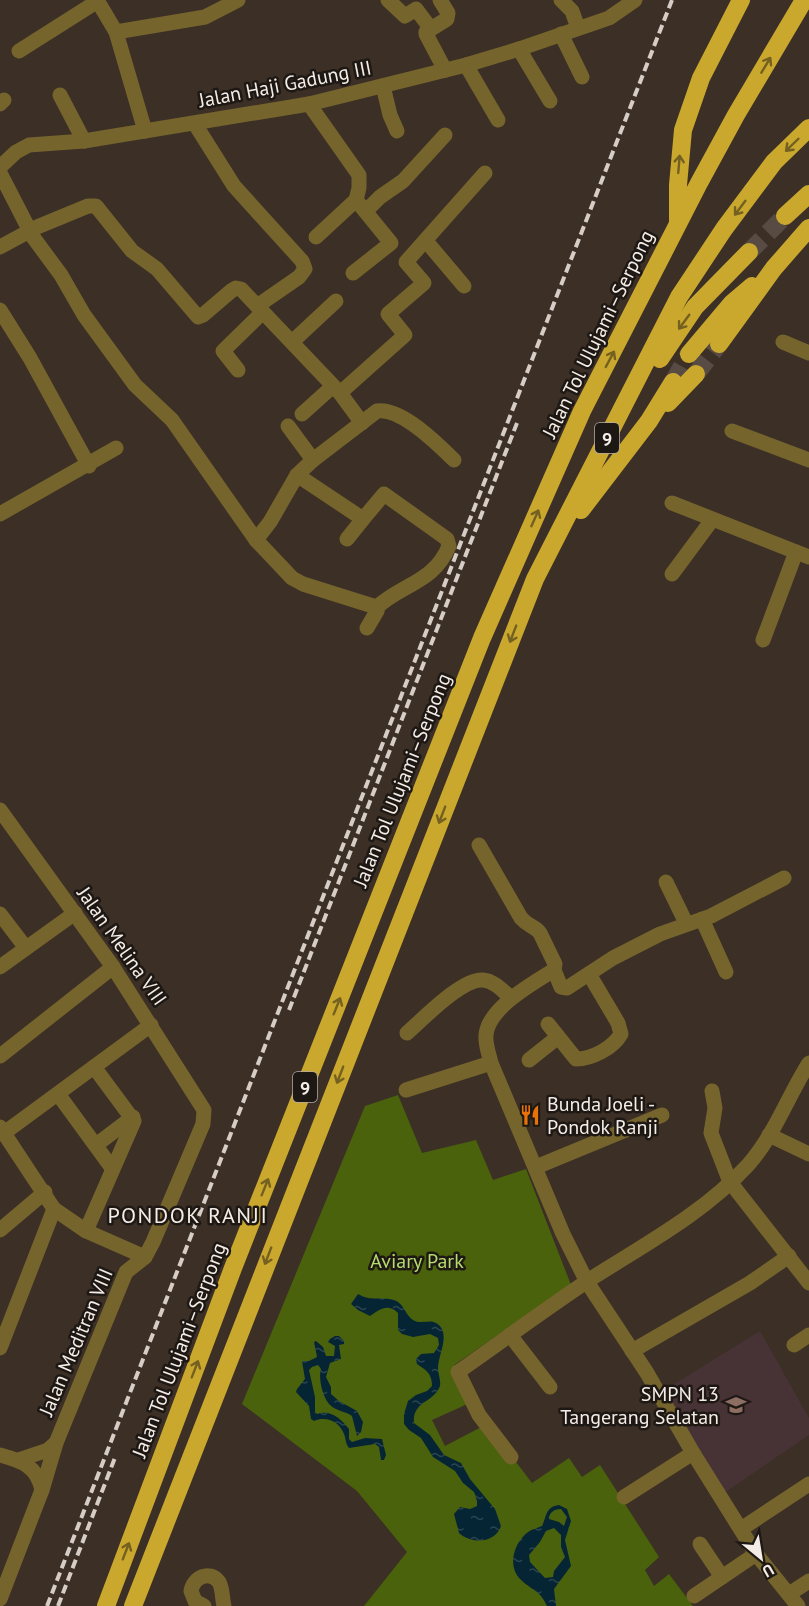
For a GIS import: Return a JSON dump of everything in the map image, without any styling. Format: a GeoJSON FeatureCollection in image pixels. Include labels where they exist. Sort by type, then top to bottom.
{"type":"FeatureCollection","features":[{"type":"Feature","properties":{"kind":"highway"},"geometry":{"type":"LineString","coordinates":[[678,222],[682,130],[701,78],[741,0]]}},
{"type":"Feature","properties":{"kind":"highway","name":"Jalan Tol Ulujami–Serpong"},"geometry":{"type":"LineString","coordinates":[[106,1606],[233,1268],[482,638],[582,411],[647,288],[678,222],[736,115],[804,0]]}},
{"type":"Feature","properties":{"kind":"highway","name":"9"},"geometry":{"type":"LineString","coordinates":[[133,1606],[535,579],[679,297],[724,229],[774,162],[809,128]]}},
{"type":"Feature","properties":{"kind":"highway"},"geometry":{"type":"LineString","coordinates":[[785,216],[809,194]]}},
{"type":"Feature","properties":{"kind":"highway"},"geometry":{"type":"LineString","coordinates":[[719,344],[774,268],[809,228]]}},
{"type":"Feature","properties":{"kind":"highway"},"geometry":{"type":"LineString","coordinates":[[586,502],[628,416],[668,344],[695,307],[749,252]]}},
{"type":"Feature","properties":{"kind":"highway"},"geometry":{"type":"LineString","coordinates":[[689,354],[732,303],[774,268]]}},
{"type":"Feature","properties":{"kind":"highway"},"geometry":{"type":"LineString","coordinates":[[648,421],[696,374]]}},
{"type":"Feature","properties":{"kind":"highway"},"geometry":{"type":"LineString","coordinates":[[535,579],[586,502],[648,421],[673,382]]}},
{"type":"Feature","properties":{"kind":"street"},"geometry":{"type":"LineString","coordinates":[[116,32],[205,16],[238,0]]}},
{"type":"Feature","properties":{"kind":"street"},"geometry":{"type":"LineString","coordinates":[[388,0],[405,16],[416,9],[431,29]]}},
{"type":"Feature","properties":{"kind":"street"},"geometry":{"type":"LineString","coordinates":[[440,0],[448,13],[447,19],[426,32],[445,70]]}},
{"type":"Feature","properties":{"kind":"street"},"geometry":{"type":"LineString","coordinates":[[561,0],[572,11],[578,28]]}},
{"type":"Feature","properties":{"kind":"street","name":"Jalan Haji Gadung III"},"geometry":{"type":"LineString","coordinates":[[0,167],[16,152],[29,145],[84,141],[309,104],[466,65],[609,18],[635,0]]}},
{"type":"Feature","properties":{"kind":"street"},"geometry":{"type":"LineString","coordinates":[[19,51],[98,1],[116,32],[145,130]]}},
{"type":"Feature","properties":{"kind":"street"},"geometry":{"type":"LineString","coordinates":[[561,34],[582,77]]}},
{"type":"Feature","properties":{"kind":"street"},"geometry":{"type":"LineString","coordinates":[[519,49],[550,101]]}},
{"type":"Feature","properties":{"kind":"street"},"geometry":{"type":"LineString","coordinates":[[466,65],[498,120]]}},
{"type":"Feature","properties":{"kind":"street"},"geometry":{"type":"LineString","coordinates":[[383,86],[390,115],[398,131]]}},
{"type":"Feature","properties":{"kind":"street"},"geometry":{"type":"LineString","coordinates":[[60,95],[84,141]]}},
{"type":"Feature","properties":{"kind":"street"},"geometry":{"type":"LineString","coordinates":[[302,414],[405,335],[388,314],[424,283],[361,205],[359,175],[309,104]]}},
{"type":"Feature","properties":{"kind":"street"},"geometry":{"type":"LineString","coordinates":[[195,123],[234,186],[302,261],[304,268],[299,277],[260,309],[223,351],[238,370]]}},
{"type":"Feature","properties":{"kind":"street"},"geometry":{"type":"LineString","coordinates":[[316,237],[361,205],[380,197],[403,181],[445,135]]}},
{"type":"Feature","properties":{"kind":"street"},"geometry":{"type":"LineString","coordinates":[[0,173],[30,231],[84,315],[135,385],[172,420],[256,540],[292,578],[303,584],[376,608]]}},
{"type":"Feature","properties":{"kind":"street"},"geometry":{"type":"LineString","coordinates":[[406,262],[485,173]]}},
{"type":"Feature","properties":{"kind":"street"},"geometry":{"type":"LineString","coordinates":[[0,247],[30,231],[88,207],[96,206],[132,251],[157,269],[198,317],[236,288],[240,290],[292,342],[336,390],[362,423]]}},
{"type":"Feature","properties":{"kind":"street"},"geometry":{"type":"LineString","coordinates":[[353,273],[390,241]]}},
{"type":"Feature","properties":{"kind":"street"},"geometry":{"type":"LineString","coordinates":[[426,241],[464,286]]}},
{"type":"Feature","properties":{"kind":"street"},"geometry":{"type":"LineString","coordinates":[[292,342],[336,301]]}},
{"type":"Feature","properties":{"kind":"street"},"geometry":{"type":"LineString","coordinates":[[0,310],[30,358],[89,466]]}},
{"type":"Feature","properties":{"kind":"street"},"geometry":{"type":"LineString","coordinates":[[783,342],[809,353]]}},
{"type":"Feature","properties":{"kind":"street"},"geometry":{"type":"LineString","coordinates":[[256,540],[270,522],[297,474],[377,411],[386,411],[410,422],[431,436],[454,460]]}},
{"type":"Feature","properties":{"kind":"street"},"geometry":{"type":"LineString","coordinates":[[288,426],[313,460]]}},
{"type":"Feature","properties":{"kind":"street"},"geometry":{"type":"LineString","coordinates":[[732,431],[809,460]]}},
{"type":"Feature","properties":{"kind":"street"},"geometry":{"type":"LineString","coordinates":[[0,514],[89,466],[116,448]]}},
{"type":"Feature","properties":{"kind":"street"},"geometry":{"type":"LineString","coordinates":[[297,474],[363,519]]}},
{"type":"Feature","properties":{"kind":"street"},"geometry":{"type":"LineString","coordinates":[[347,539],[384,494],[447,539],[449,546],[432,572],[384,600],[376,608],[377,611],[367,628]]}},
{"type":"Feature","properties":{"kind":"street"},"geometry":{"type":"LineString","coordinates":[[672,503],[802,554],[763,640]]}},
{"type":"Feature","properties":{"kind":"street"},"geometry":{"type":"LineString","coordinates":[[672,574],[712,519]]}},
{"type":"Feature","properties":{"kind":"street","name":"Jalan Melina VIII"},"geometry":{"type":"LineString","coordinates":[[0,810],[113,967],[204,1110]]}},
{"type":"Feature","properties":{"kind":"street"},"geometry":{"type":"LineString","coordinates":[[479,845],[521,918],[540,933],[555,964],[554,970],[561,987],[564,988],[660,934],[702,919],[784,878]]}},
{"type":"Feature","properties":{"kind":"street"},"geometry":{"type":"LineString","coordinates":[[666,882],[686,923]]}},
{"type":"Feature","properties":{"kind":"street"},"geometry":{"type":"LineString","coordinates":[[0,967],[75,913]]}},
{"type":"Feature","properties":{"kind":"street"},"geometry":{"type":"LineString","coordinates":[[0,914],[26,948]]}},
{"type":"Feature","properties":{"kind":"street"},"geometry":{"type":"LineString","coordinates":[[702,919],[726,972]]}},
{"type":"Feature","properties":{"kind":"street"},"geometry":{"type":"LineString","coordinates":[[0,1056],[113,967]]}},
{"type":"Feature","properties":{"kind":"street"},"geometry":{"type":"LineString","coordinates":[[554,970],[510,997],[492,1020],[486,1033],[491,1063],[563,1234],[587,1282],[632,1351],[756,1554],[793,1600],[809,1581]]}},
{"type":"Feature","properties":{"kind":"street"},"geometry":{"type":"LineString","coordinates":[[548,1024],[576,1059],[584,1059],[616,1042],[621,1034],[618,1023],[589,974]]}},
{"type":"Feature","properties":{"kind":"street"},"geometry":{"type":"LineString","coordinates":[[407,1034],[446,999],[474,981],[490,982],[510,997]]}},
{"type":"Feature","properties":{"kind":"street"},"geometry":{"type":"LineString","coordinates":[[145,1257],[86,1231],[54,1209],[45,1192],[4,1138],[58,1094],[151,1025]]}},
{"type":"Feature","properties":{"kind":"street"},"geometry":{"type":"LineString","coordinates":[[529,1060],[558,1037]]}},
{"type":"Feature","properties":{"kind":"street"},"geometry":{"type":"LineString","coordinates":[[406,1090],[491,1063]]}},
{"type":"Feature","properties":{"kind":"street"},"geometry":{"type":"LineString","coordinates":[[511,1457],[479,1415],[458,1372],[587,1282],[704,1205],[749,1164],[804,1080],[809,1063]]}},
{"type":"Feature","properties":{"kind":"street"},"geometry":{"type":"LineString","coordinates":[[86,1231],[132,1127],[132,1117],[94,1067]]}},
{"type":"Feature","properties":{"kind":"street"},"geometry":{"type":"LineString","coordinates":[[712,1091],[715,1108],[711,1133],[730,1182],[809,1283]]}},
{"type":"Feature","properties":{"kind":"street"},"geometry":{"type":"LineString","coordinates":[[58,1094],[112,1168]]}},
{"type":"Feature","properties":{"kind":"street","name":"Jalan Meditran VIII"},"geometry":{"type":"LineString","coordinates":[[0,1599],[42,1490],[56,1443],[126,1272],[145,1257],[203,1124],[204,1110]]}},
{"type":"Feature","properties":{"kind":"street"},"geometry":{"type":"LineString","coordinates":[[536,1167],[662,1115]]}},
{"type":"Feature","properties":{"kind":"street"},"geometry":{"type":"LineString","coordinates":[[96,1145],[132,1117]]}},
{"type":"Feature","properties":{"kind":"street"},"geometry":{"type":"LineString","coordinates":[[769,1136],[809,1154]]}},
{"type":"Feature","properties":{"kind":"street"},"geometry":{"type":"LineString","coordinates":[[0,1230],[45,1192]]}},
{"type":"Feature","properties":{"kind":"street"},"geometry":{"type":"LineString","coordinates":[[0,1348],[54,1209]]}},
{"type":"Feature","properties":{"kind":"street"},"geometry":{"type":"LineString","coordinates":[[632,1351],[750,1283],[789,1257]]}},
{"type":"Feature","properties":{"kind":"street"},"geometry":{"type":"LineString","coordinates":[[510,1335],[550,1387]]}},
{"type":"Feature","properties":{"kind":"street"},"geometry":{"type":"LineString","coordinates":[[794,1345],[809,1335]]}},
{"type":"Feature","properties":{"kind":"street"},"geometry":{"type":"LineString","coordinates":[[18,1460],[48,1450],[56,1443]]}},
{"type":"Feature","properties":{"kind":"street"},"geometry":{"type":"LineString","coordinates":[[624,1497],[693,1453]]}},
{"type":"Feature","properties":{"kind":"street"},"geometry":{"type":"LineString","coordinates":[[0,1455],[27,1464],[36,1473],[42,1490]]}},
{"type":"Feature","properties":{"kind":"street"},"geometry":{"type":"LineString","coordinates":[[741,1529],[809,1484]]}},
{"type":"Feature","properties":{"kind":"street"},"geometry":{"type":"LineString","coordinates":[[700,1544],[722,1577]]}},
{"type":"Feature","properties":{"kind":"street"},"geometry":{"type":"LineString","coordinates":[[694,1596],[756,1554]]}},
{"type":"Feature","properties":{"kind":"street"},"geometry":{"type":"LineString","coordinates":[[221,1590],[221,1595],[214,1604],[204,1606],[192,1597],[194,1581],[208,1576],[218,1581],[221,1590],[224,1606]]}},
{"type":"Feature","properties":{"kind":"shaded area","name":"SMPN 13 Tangerang Selatan"},"geometry":{"type":"Polygon","coordinates":[[[760,1331],[809,1418],[809,1435],[721,1495],[663,1391],[760,1331]]]}},
{"type":"Feature","properties":{"kind":"green space","name":"Aviary Park"},"geometry":{"type":"Polygon","coordinates":[[[398,1095],[422,1153],[476,1140],[493,1180],[526,1169],[571,1285],[454,1365],[472,1402],[432,1420],[445,1446],[487,1424],[532,1483],[569,1458],[582,1477],[600,1465],[659,1557],[645,1570],[654,1586],[669,1574],[693,1606],[364,1606],[407,1552],[357,1491],[242,1404],[365,1106],[398,1095]]]}},
{"type":"Feature","properties":{"kind":"water"},"geometry":{"type":"Polygon","coordinates":[[[358,1294],[368,1298],[394,1300],[413,1320],[433,1322],[441,1327],[444,1338],[438,1368],[440,1386],[433,1396],[416,1410],[414,1423],[430,1435],[444,1455],[461,1463],[470,1479],[495,1509],[501,1526],[494,1536],[476,1540],[459,1533],[454,1514],[460,1507],[470,1509],[477,1506],[474,1492],[463,1483],[455,1471],[433,1457],[421,1438],[404,1424],[408,1401],[432,1386],[430,1375],[417,1364],[416,1359],[421,1354],[434,1353],[439,1345],[438,1338],[430,1334],[413,1337],[402,1334],[398,1330],[398,1313],[391,1308],[381,1309],[370,1316],[358,1310],[351,1304],[358,1294]]]}},
{"type":"Feature","properties":{"kind":"water"},"geometry":{"type":"Polygon","coordinates":[[[335,1336],[339,1336],[344,1341],[344,1344],[339,1345],[341,1359],[330,1363],[326,1377],[331,1387],[331,1394],[357,1411],[363,1422],[361,1432],[357,1436],[352,1416],[335,1409],[327,1402],[320,1378],[321,1369],[318,1365],[309,1370],[315,1397],[315,1412],[331,1414],[339,1419],[349,1429],[349,1439],[352,1442],[365,1438],[382,1439],[386,1455],[384,1460],[381,1460],[379,1447],[375,1444],[349,1448],[339,1426],[327,1419],[314,1421],[311,1419],[309,1406],[296,1392],[305,1379],[302,1361],[309,1361],[317,1357],[314,1342],[316,1341],[323,1347],[326,1356],[334,1356],[335,1346],[328,1342],[335,1336]]]}},
{"type":"Feature","properties":{"kind":"water"},"geometry":{"type":"Polygon","coordinates":[[[559,1505],[567,1509],[571,1521],[565,1540],[571,1566],[554,1589],[556,1606],[547,1606],[538,1593],[520,1579],[513,1561],[519,1542],[528,1532],[542,1526],[547,1512],[559,1505]],[[561,1509],[553,1511],[549,1519],[564,1526],[567,1517],[561,1509]],[[554,1528],[546,1531],[529,1555],[530,1562],[545,1578],[553,1577],[554,1571],[565,1557],[561,1547],[561,1535],[554,1528]]]}},
{"type":"Feature","properties":{"kind":"tunnel"},"geometry":{"type":"LineString","coordinates":[[749,252],[785,216]]}},
{"type":"Feature","properties":{"kind":"tunnel"},"geometry":{"type":"LineString","coordinates":[[696,374],[719,344]]}},
{"type":"Feature","properties":{"kind":"tunnel"},"geometry":{"type":"LineString","coordinates":[[673,382],[689,354]]}},
{"type":"Feature","properties":{"kind":"railway"},"geometry":{"type":"LineString","coordinates":[[47,1606],[672,0]]}},
{"type":"Feature","properties":{"kind":"railway"},"geometry":{"type":"LineString","coordinates":[[289,1010],[517,423]]}},
{"type":"Feature","properties":{"kind":"railway"},"geometry":{"type":"LineString","coordinates":[[58,1606],[116,1455]]}},
{"type":"Feature","properties":{"kind":"place","name":"Bunda Joeli - Pondok Ranji"},"geometry":{"type":"Point","coordinates":[530,1115]}},
{"type":"Feature","properties":{"kind":"place","name":"SMPN 13 Tangerang Selatan"},"geometry":{"type":"Point","coordinates":[736,1405]}},
{"type":"Feature","properties":{"kind":"district","name":"PONDOK RANJI"},"geometry":{"type":"Point","coordinates":[188,1215]}}]}
